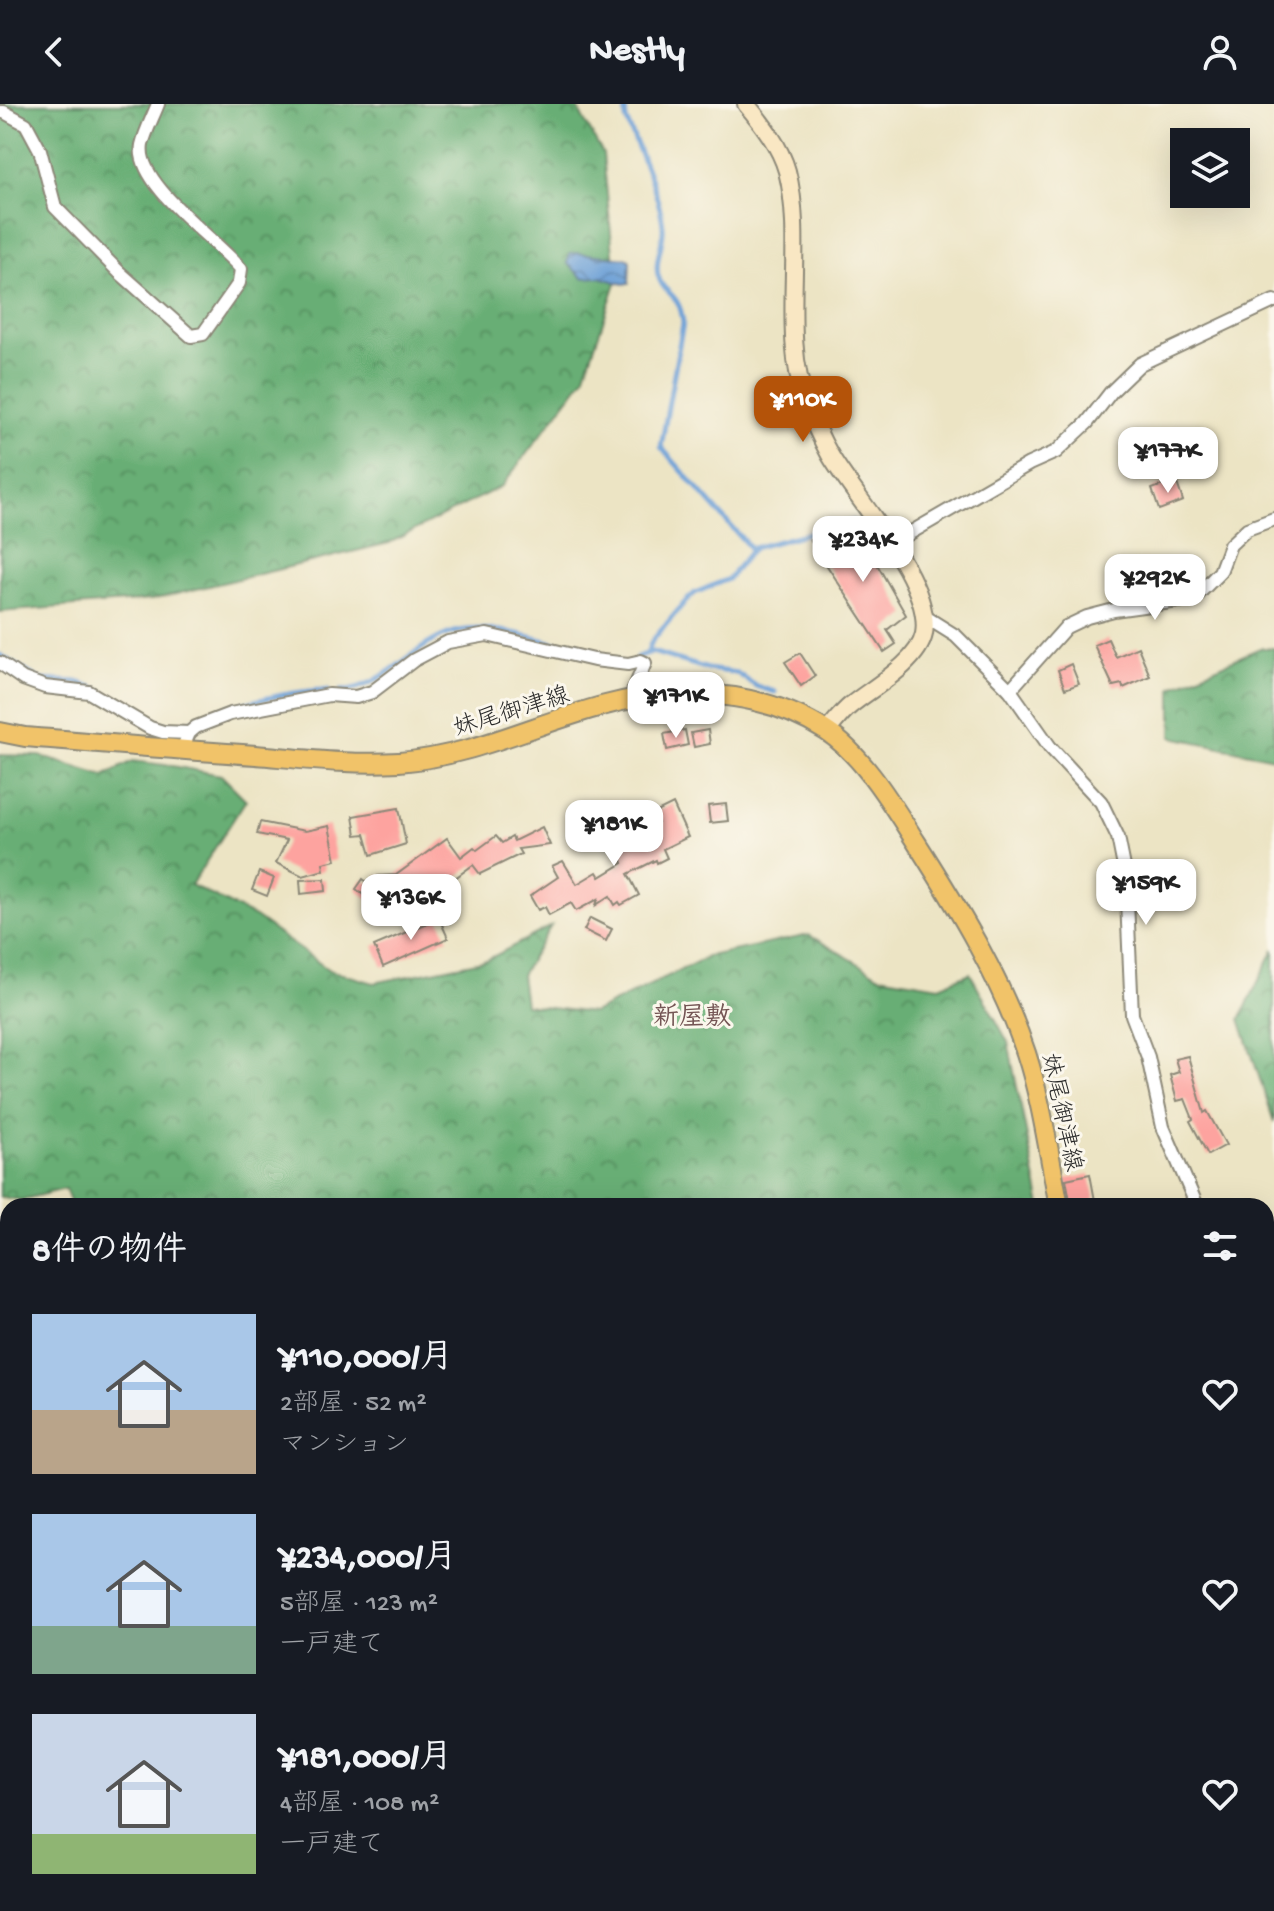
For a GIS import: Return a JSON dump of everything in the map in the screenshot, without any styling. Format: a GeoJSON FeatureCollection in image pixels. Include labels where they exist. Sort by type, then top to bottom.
{"type":"FeatureCollection","features":[{"type":"Feature","properties":{"kind":"main road","name":"妹尾御津線"},"geometry":{"type":"LineString","coordinates":[[0,732],[25,737],[185,742],[320,760],[397,762],[474,749],[630,699],[675,694],[732,695],[764,702],[827,731],[846,748],[889,799],[941,882],[1013,1016],[1031,1070],[1057,1198]]}},
{"type":"Feature","properties":{"kind":"street"},"geometry":{"type":"LineString","coordinates":[[0,112],[26,124],[40,150],[55,207],[119,272],[191,336],[203,334],[239,283],[241,269],[157,188],[142,166],[142,146],[158,104]]}},
{"type":"Feature","properties":{"kind":"street"},"geometry":{"type":"LineString","coordinates":[[746,104],[765,126],[787,169],[792,209],[795,356],[806,403],[830,455],[910,575],[924,616],[921,642],[905,664],[849,706],[827,731]]}},
{"type":"Feature","properties":{"kind":"street"},"geometry":{"type":"LineString","coordinates":[[891,544],[1029,464],[1056,452],[1087,423],[1111,392],[1140,364],[1274,301]]}},
{"type":"Feature","properties":{"kind":"street"},"geometry":{"type":"LineString","coordinates":[[1010,690],[1066,627],[1114,610],[1193,599],[1220,572],[1230,545],[1247,529],[1274,519]]}},
{"type":"Feature","properties":{"kind":"street"},"geometry":{"type":"LineString","coordinates":[[924,616],[956,636],[1010,690],[1050,747],[1101,802],[1118,837],[1126,877],[1132,1015],[1148,1057],[1163,1127],[1194,1198]]}},
{"type":"Feature","properties":{"kind":"street"},"geometry":{"type":"LineString","coordinates":[[0,663],[23,679],[89,692],[150,728],[185,742],[196,727],[230,714],[329,695],[356,697],[372,692],[429,650],[448,642],[487,635],[594,660],[628,664],[641,661],[645,663],[630,699]]}},
{"type":"Feature","properties":{"kind":"street"},"geometry":{"type":"LineString","coordinates":[[54,673],[54,687]]}},
{"type":"Feature","properties":{"kind":"green space"},"geometry":{"type":"Polygon","coordinates":[[[0,104],[575,104],[603,154],[616,283],[584,378],[502,486],[389,543],[151,600],[0,612],[0,104]]]}},
{"type":"Feature","properties":{"kind":"green space"},"geometry":{"type":"Polygon","coordinates":[[[1260,648],[1274,648],[1274,758],[1172,737],[1172,687],[1260,648]]]}},
{"type":"Feature","properties":{"kind":"green space"},"geometry":{"type":"Polygon","coordinates":[[[0,755],[40,756],[104,776],[133,761],[221,775],[246,800],[191,885],[255,917],[329,970],[374,983],[487,960],[551,926],[521,975],[525,1005],[593,1013],[709,956],[809,935],[880,976],[939,986],[970,973],[1008,1042],[1039,1198],[69,1198],[65,1189],[29,1198],[0,1197],[0,755]]]}},
{"type":"Feature","properties":{"kind":"green space"},"geometry":{"type":"Polygon","coordinates":[[[1274,949],[1274,1122],[1240,1019],[1274,949]]]}},
{"type":"Feature","properties":{"kind":"water"},"geometry":{"type":"Polygon","coordinates":[[[570,254],[627,258],[630,261],[629,283],[600,277],[583,278],[567,263],[570,254]]]}},
{"type":"Feature","properties":{"kind":"building"},"geometry":{"type":"Polygon","coordinates":[[[1176,480],[1183,501],[1159,510],[1152,489],[1176,480]]]}},
{"type":"Feature","properties":{"kind":"building"},"geometry":{"type":"Polygon","coordinates":[[[858,531],[906,615],[887,630],[896,644],[884,652],[810,540],[825,534],[832,545],[858,531]]]}},
{"type":"Feature","properties":{"kind":"building"},"geometry":{"type":"Polygon","coordinates":[[[1108,639],[1116,657],[1138,647],[1150,676],[1123,688],[1122,684],[1113,686],[1094,645],[1108,639]]]}},
{"type":"Feature","properties":{"kind":"building"},"geometry":{"type":"Polygon","coordinates":[[[800,653],[815,676],[801,686],[785,662],[800,653]]]}},
{"type":"Feature","properties":{"kind":"building"},"geometry":{"type":"Polygon","coordinates":[[[1071,664],[1079,684],[1065,689],[1058,670],[1071,664]]]}},
{"type":"Feature","properties":{"kind":"building"},"geometry":{"type":"Polygon","coordinates":[[[685,730],[688,745],[667,750],[664,734],[685,730]]]}},
{"type":"Feature","properties":{"kind":"building"},"geometry":{"type":"Polygon","coordinates":[[[708,730],[710,744],[694,747],[691,733],[708,730]]]}},
{"type":"Feature","properties":{"kind":"building"},"geometry":{"type":"Polygon","coordinates":[[[673,804],[688,837],[663,849],[667,858],[628,874],[639,895],[621,905],[619,902],[615,905],[610,896],[596,905],[598,899],[576,911],[571,903],[549,915],[545,907],[538,910],[530,896],[558,877],[552,866],[563,861],[577,884],[597,872],[600,877],[623,863],[616,843],[658,823],[653,814],[673,804]]]}},
{"type":"Feature","properties":{"kind":"building"},"geometry":{"type":"Polygon","coordinates":[[[726,804],[728,821],[710,823],[708,806],[726,804]]]}},
{"type":"Feature","properties":{"kind":"building"},"geometry":{"type":"Polygon","coordinates":[[[399,808],[406,844],[371,855],[365,834],[356,835],[353,816],[399,808]]]}},
{"type":"Feature","properties":{"kind":"building"},"geometry":{"type":"Polygon","coordinates":[[[260,822],[305,831],[329,826],[336,860],[323,863],[324,870],[303,876],[276,863],[287,840],[257,834],[260,822]]]}},
{"type":"Feature","properties":{"kind":"building"},"geometry":{"type":"Polygon","coordinates":[[[542,827],[550,845],[518,849],[521,854],[480,874],[473,865],[436,892],[431,885],[427,888],[399,880],[385,899],[378,876],[396,875],[447,838],[461,857],[496,836],[502,843],[512,837],[514,841],[542,827]]]}},
{"type":"Feature","properties":{"kind":"building"},"geometry":{"type":"Polygon","coordinates":[[[259,872],[274,878],[267,896],[252,890],[259,872]]]}},
{"type":"Feature","properties":{"kind":"building"},"geometry":{"type":"Polygon","coordinates":[[[325,879],[326,891],[301,894],[300,880],[325,879]]]}},
{"type":"Feature","properties":{"kind":"building"},"geometry":{"type":"Polygon","coordinates":[[[363,879],[381,893],[374,903],[356,889],[363,879]]]}},
{"type":"Feature","properties":{"kind":"building"},"geometry":{"type":"Polygon","coordinates":[[[439,918],[448,938],[383,967],[374,946],[439,918]]]}},
{"type":"Feature","properties":{"kind":"building"},"geometry":{"type":"Polygon","coordinates":[[[590,918],[612,929],[606,941],[584,930],[590,918]]]}},
{"type":"Feature","properties":{"kind":"building"},"geometry":{"type":"Polygon","coordinates":[[[1188,1056],[1204,1113],[1207,1111],[1226,1145],[1208,1155],[1190,1121],[1193,1119],[1185,1099],[1177,1101],[1170,1075],[1179,1072],[1175,1059],[1188,1056]]]}},
{"type":"Feature","properties":{"kind":"building"},"geometry":{"type":"Polygon","coordinates":[[[1090,1174],[1094,1198],[1070,1198],[1066,1179],[1090,1174]]]}},
{"type":"Feature","properties":{"kind":"waterway"},"geometry":{"type":"LineString","coordinates":[[625,104],[626,119],[661,214],[663,232],[658,275],[679,305],[683,323],[661,447],[752,550]]}},
{"type":"Feature","properties":{"kind":"waterway"},"geometry":{"type":"LineString","coordinates":[[648,651],[652,641],[685,602],[695,593],[728,579],[753,548],[853,521]]}},
{"type":"Feature","properties":{"kind":"waterway"},"geometry":{"type":"LineString","coordinates":[[342,690],[370,683],[435,640],[466,630],[505,632],[604,656]]}},
{"type":"Feature","properties":{"kind":"waterway"},"geometry":{"type":"LineString","coordinates":[[637,657],[652,652],[708,669],[737,673],[756,686],[775,692]]}},
{"type":"Feature","properties":{"kind":"waterway"},"geometry":{"type":"LineString","coordinates":[[0,655],[40,680],[76,682],[93,687],[112,699]]}},
{"type":"Feature","properties":{"kind":"waterway"},"geometry":{"type":"LineString","coordinates":[[145,718],[180,725],[257,701],[328,690]]}},
{"type":"Feature","properties":{"kind":"district","name":"新屋敷"},"geometry":{"type":"Point","coordinates":[692,1015]}}]}
